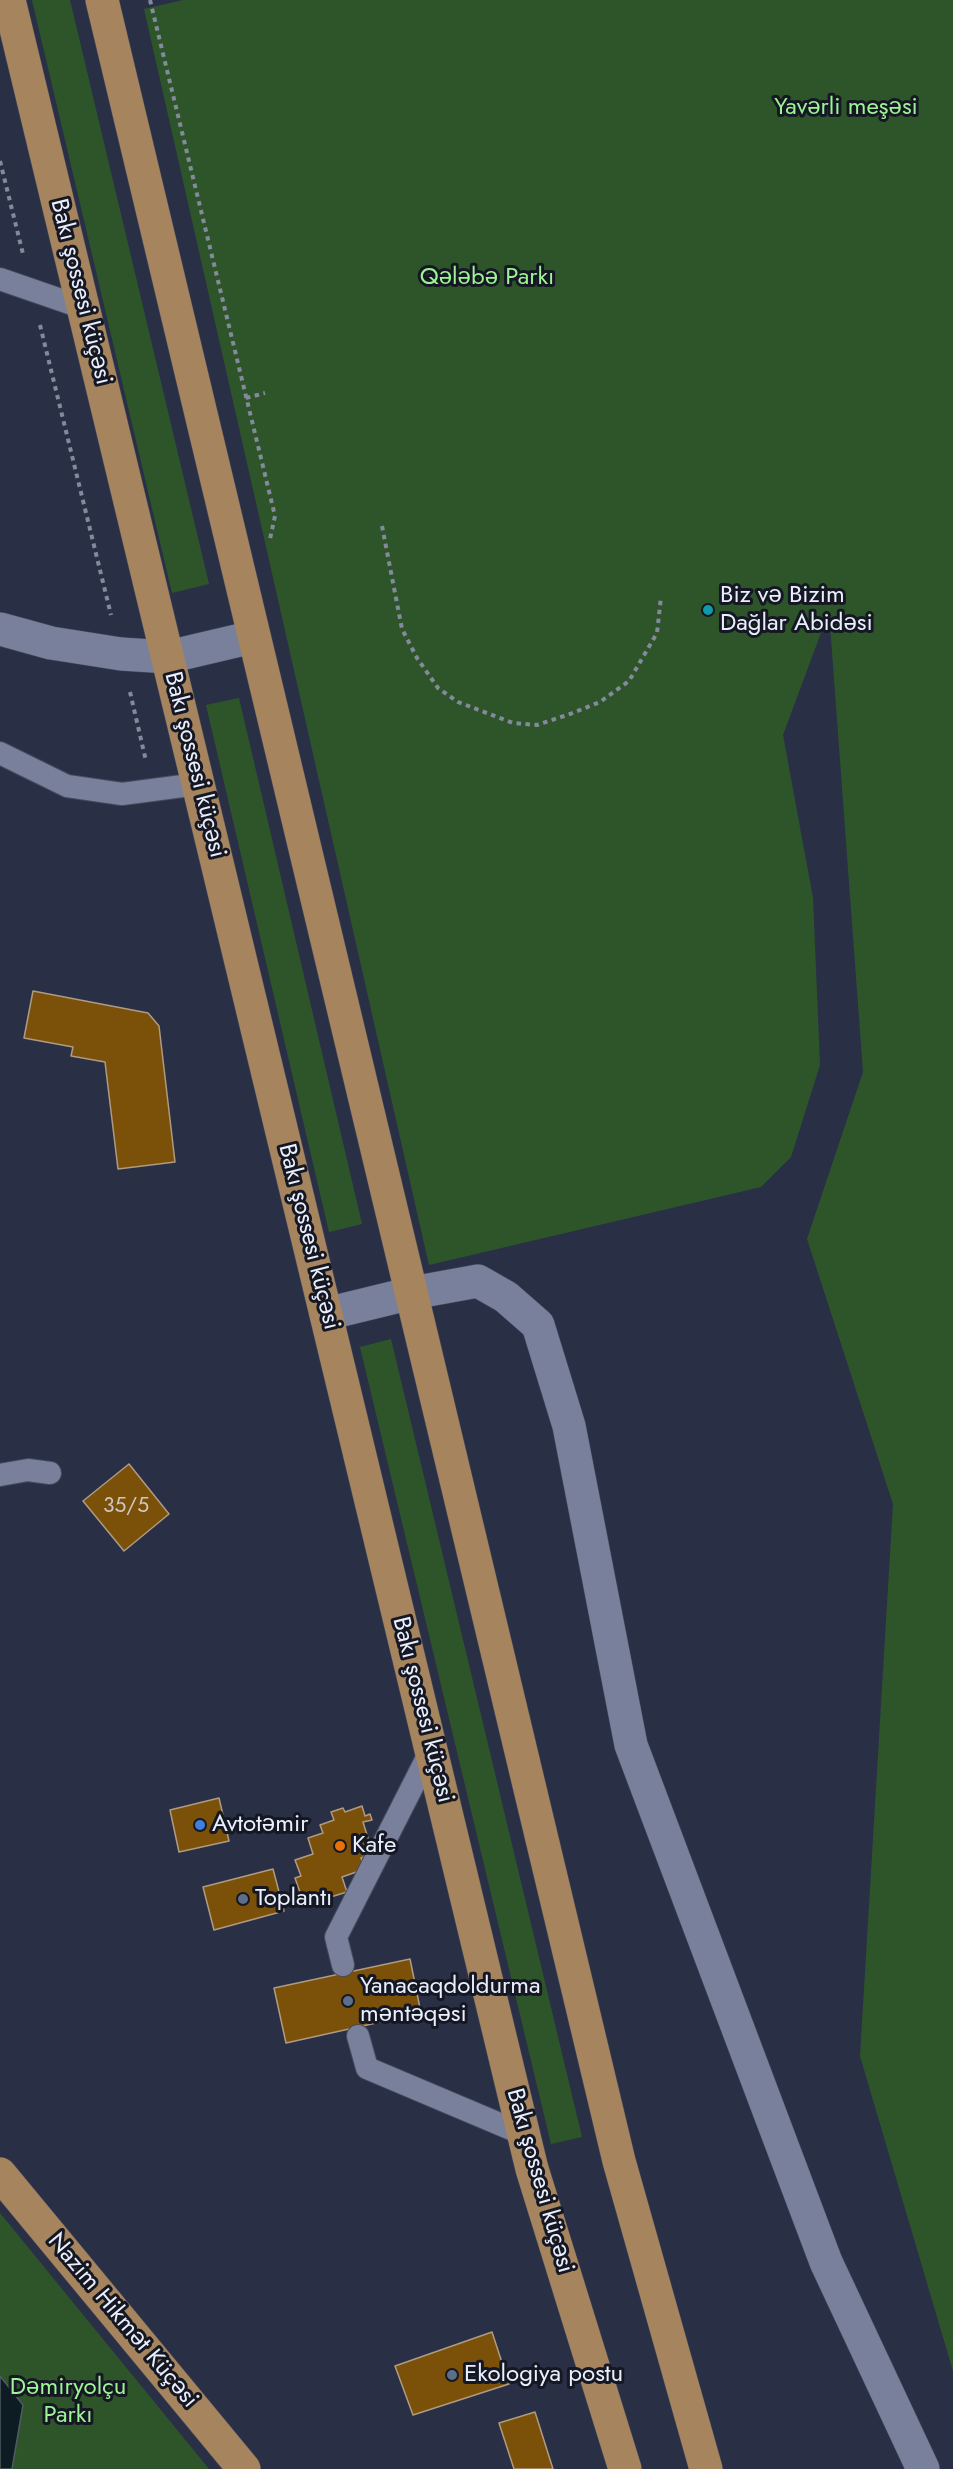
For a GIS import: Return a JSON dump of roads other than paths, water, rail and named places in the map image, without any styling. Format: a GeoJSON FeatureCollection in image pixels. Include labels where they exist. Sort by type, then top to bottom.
{"type":"FeatureCollection","features":[{"type":"Feature","properties":{"kind":"main road","name":"Bakı şossesi küçəsi"},"geometry":{"type":"LineString","coordinates":[[9,0],[524,2134],[539,2192],[625,2469]]}},
{"type":"Feature","properties":{"kind":"main road"},"geometry":{"type":"LineString","coordinates":[[102,0],[618,2161],[706,2469]]}},
{"type":"Feature","properties":{"kind":"main road","name":"Nazim Hikmət Küçəsi"},"geometry":{"type":"LineString","coordinates":[[0,2174],[244,2469]]}},
{"type":"Feature","properties":{"kind":"street"},"geometry":{"type":"LineString","coordinates":[[0,629],[51,644],[121,654],[168,657],[253,637]]}},
{"type":"Feature","properties":{"kind":"street"},"geometry":{"type":"LineString","coordinates":[[326,1314],[412,1293],[478,1281],[506,1297],[538,1325],[569,1425],[631,1745],[826,2262],[923,2469]]}},
{"type":"Feature","properties":{"kind":"lane"},"geometry":{"type":"LineString","coordinates":[[0,279],[84,308]]}},
{"type":"Feature","properties":{"kind":"lane"},"geometry":{"type":"LineString","coordinates":[[0,753],[68,786],[122,794],[198,784]]}},
{"type":"Feature","properties":{"kind":"lane"},"geometry":{"type":"LineString","coordinates":[[0,1475],[28,1470],[50,1473]]}},
{"type":"Feature","properties":{"kind":"lane"},"geometry":{"type":"LineString","coordinates":[[343,1965],[336,1937],[431,1749]]}},
{"type":"Feature","properties":{"kind":"lane"},"geometry":{"type":"LineString","coordinates":[[358,2036],[367,2068],[524,2134]]}},
{"type":"Feature","properties":{"kind":"place","name":"Biz və Bizim Dağlar Abidəsi"},"geometry":{"type":"Point","coordinates":[708,610]}},
{"type":"Feature","properties":{"kind":"place","name":"Avtotəmir"},"geometry":{"type":"Point","coordinates":[200,1825]}},
{"type":"Feature","properties":{"kind":"place","name":"Kafe"},"geometry":{"type":"Point","coordinates":[340,1846]}},
{"type":"Feature","properties":{"kind":"place","name":"Toplantı"},"geometry":{"type":"Point","coordinates":[243,1899]}},
{"type":"Feature","properties":{"kind":"place","name":"Yanacaqdoldurma məntəqəsi"},"geometry":{"type":"Point","coordinates":[348,2001]}},
{"type":"Feature","properties":{"kind":"place","name":"Ekologiya postu"},"geometry":{"type":"Point","coordinates":[452,2375]}},
{"type":"Feature","properties":{"kind":"park label","name":"Yavərli meşəsi"},"geometry":{"type":"Point","coordinates":[846,108]}},
{"type":"Feature","properties":{"kind":"park label","name":"Qələbə Parkı"},"geometry":{"type":"Point","coordinates":[487,278]}},
{"type":"Feature","properties":{"kind":"park label","name":"Dəmiryolçu Parkı"},"geometry":{"type":"Point","coordinates":[68,2402]}}]}
